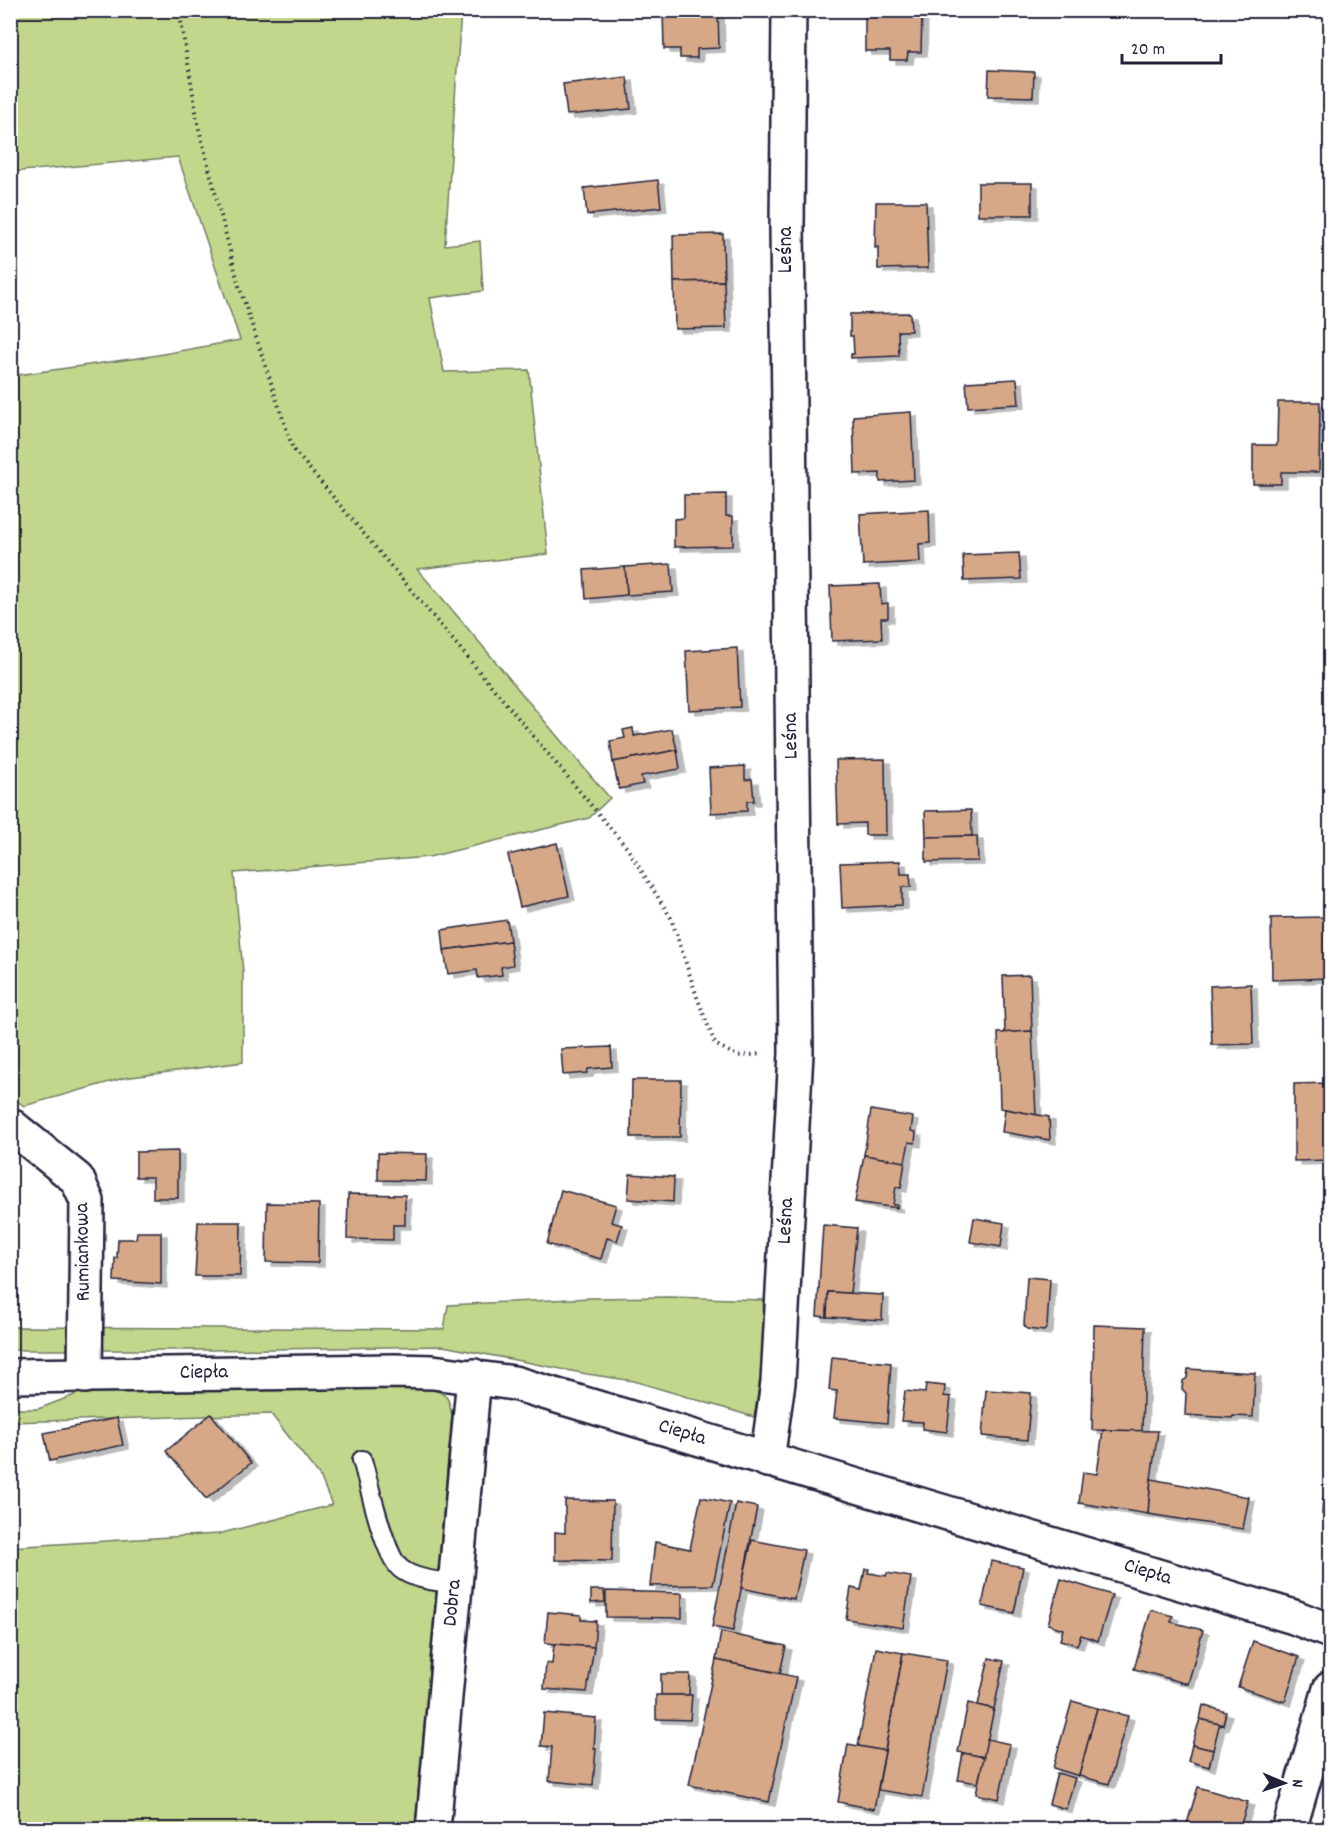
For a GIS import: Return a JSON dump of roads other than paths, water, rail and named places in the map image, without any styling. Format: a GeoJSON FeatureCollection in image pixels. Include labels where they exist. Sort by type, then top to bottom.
{"type":"FeatureCollection","features":[{"type":"Feature","properties":{"kind":"street","name":"Leśna"},"geometry":{"type":"LineString","coordinates":[[767,1460],[778,1382],[796,1053],[787,227],[789,10]]}},
{"type":"Feature","properties":{"kind":"street","name":"Rumiankowa"},"geometry":{"type":"LineString","coordinates":[[10,1125],[76,1179],[87,1201],[85,1376]]}},
{"type":"Feature","properties":{"kind":"street","name":"Ciepła"},"geometry":{"type":"LineString","coordinates":[[10,1376],[394,1371],[474,1376],[514,1383],[1294,1617],[1330,1631]]}},
{"type":"Feature","properties":{"kind":"street","name":"Dobra"},"geometry":{"type":"LineString","coordinates":[[433,1830],[474,1376]]}},
{"type":"Feature","properties":{"kind":"street"},"geometry":{"type":"LineString","coordinates":[[1289,1830],[1330,1689]]}},
{"type":"Feature","properties":{"kind":"lane"},"geometry":{"type":"LineString","coordinates":[[362,1460],[386,1543],[396,1564],[410,1574],[455,1584]]}}]}
